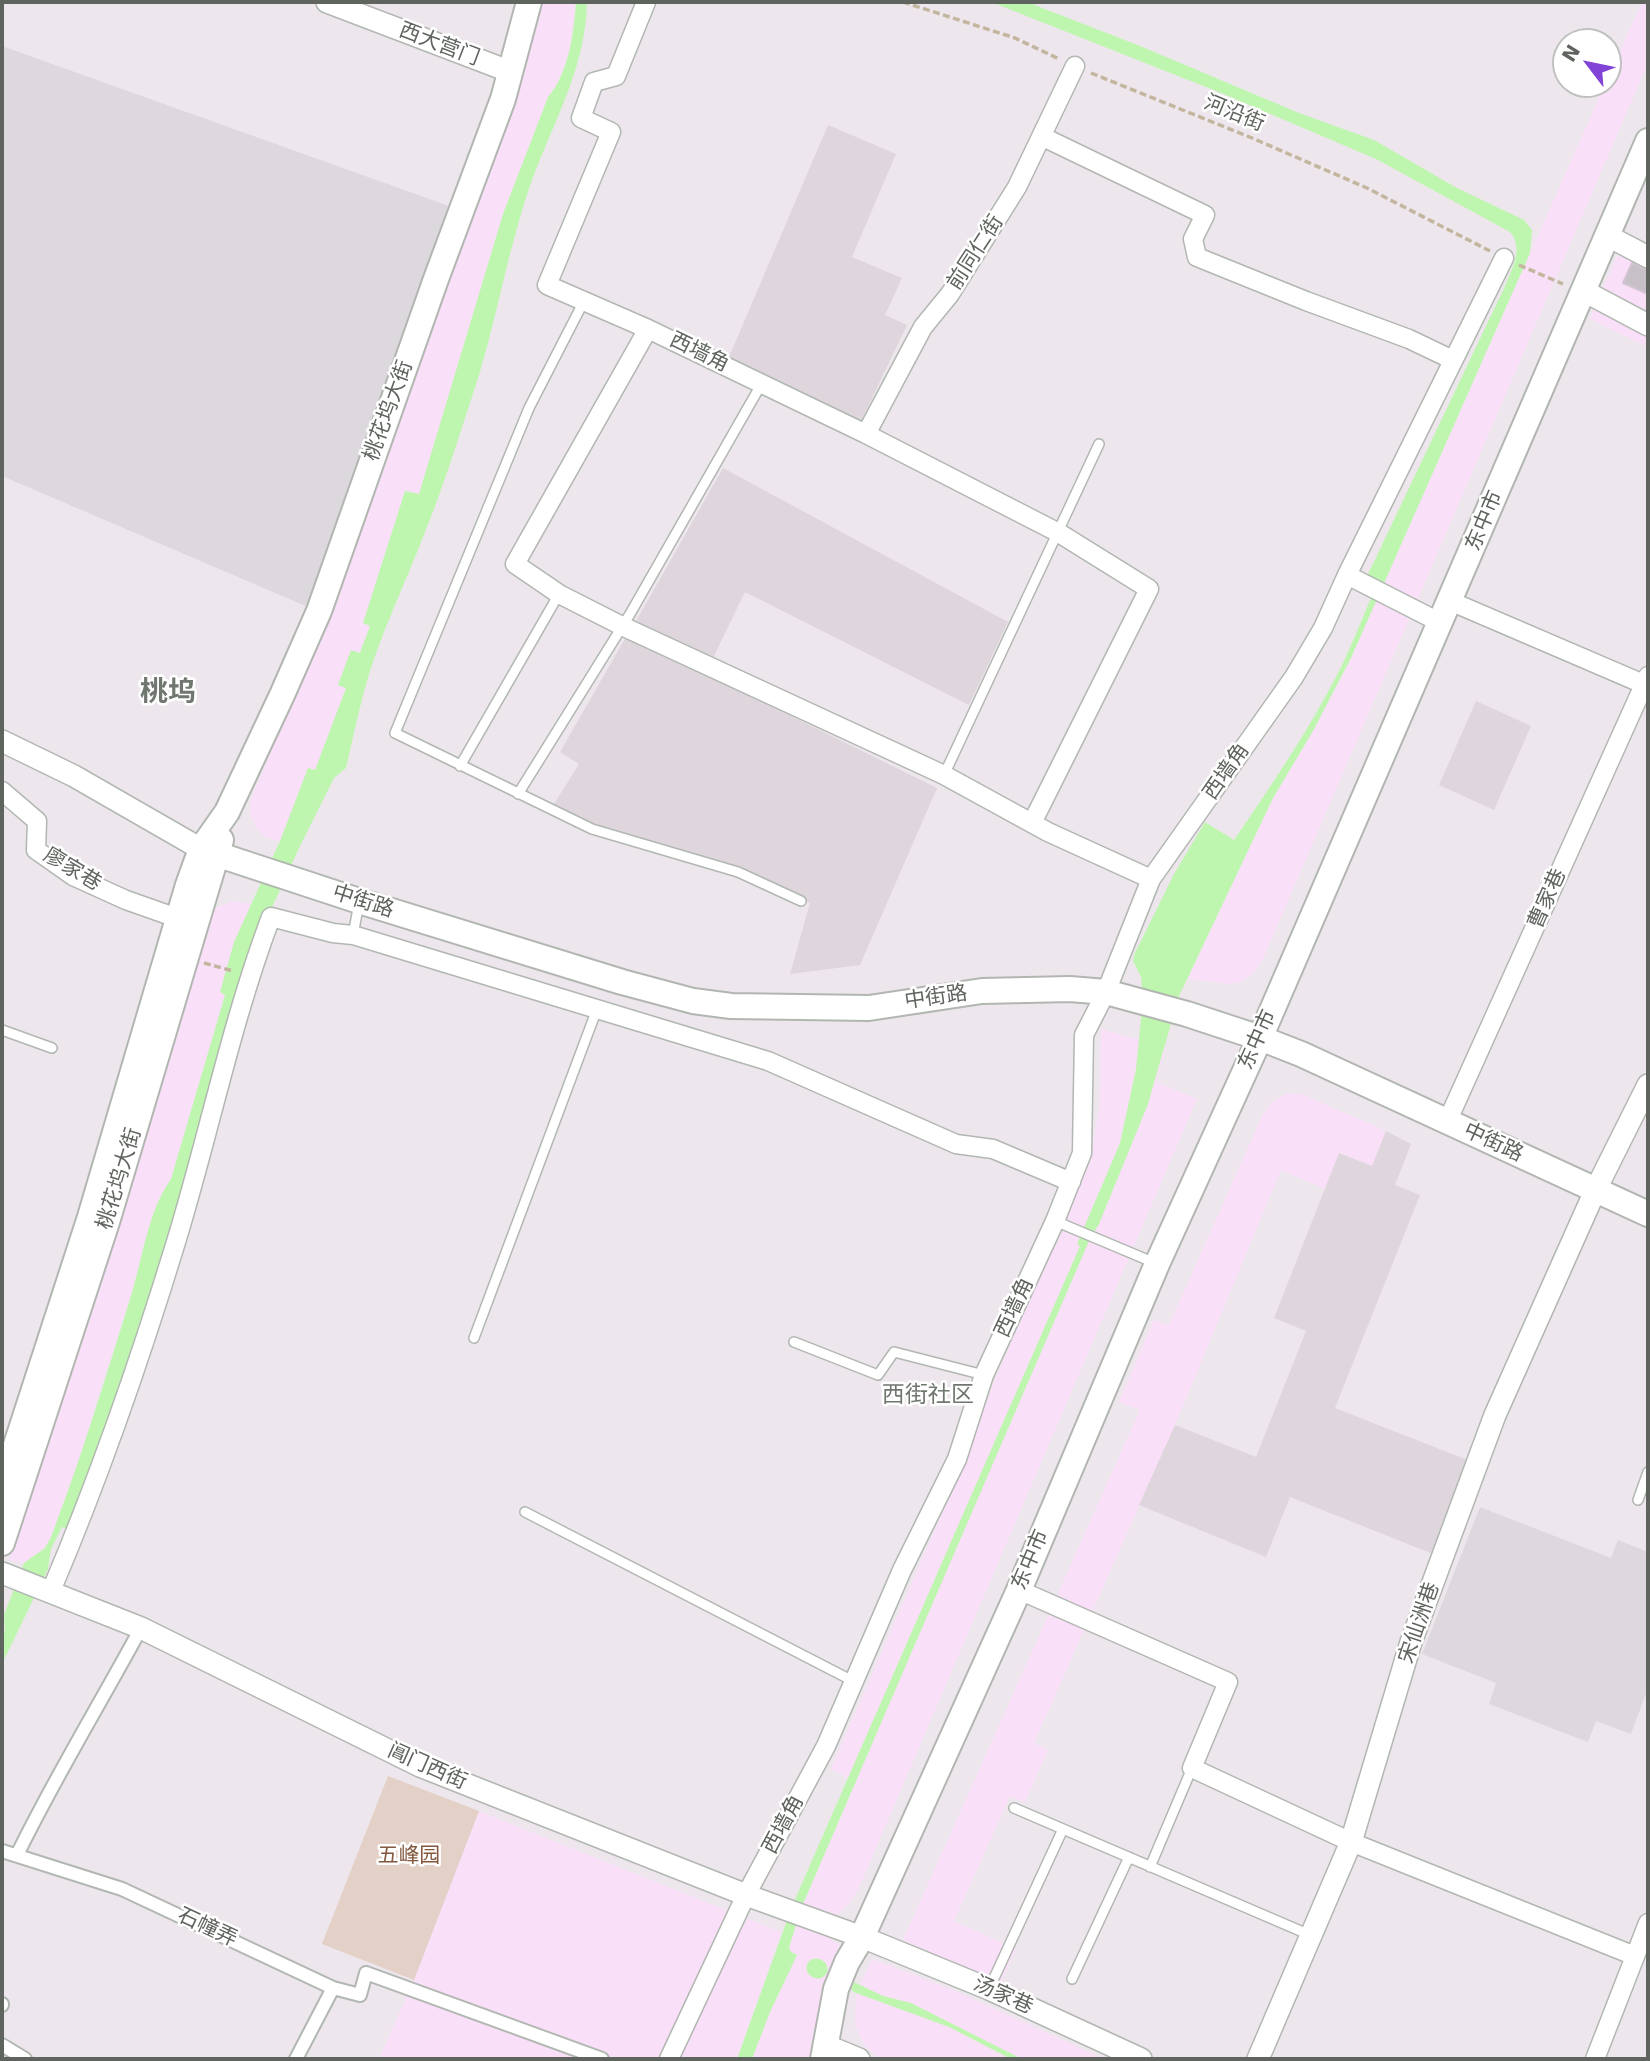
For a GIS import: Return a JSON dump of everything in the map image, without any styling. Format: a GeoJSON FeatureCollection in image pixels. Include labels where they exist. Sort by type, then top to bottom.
{"type":"FeatureCollection","features":[{"type":"Feature","properties":{"kind":"main road","name":"桃花坞大街"},"geometry":{"type":"LineString","coordinates":[[2,1488],[90,1217],[177,918],[293,674],[318,611],[512,72],[529,2]]}},
{"type":"Feature","properties":{"kind":"main road","name":"东中市"},"geometry":{"type":"LineString","coordinates":[[824,2052],[836,1989],[847,1962],[862,1937],[1019,1590],[1157,1264],[1260,1038],[1648,141]]}},
{"type":"Feature","properties":{"kind":"main road","name":"桃花坞大街"},"geometry":{"type":"LineString","coordinates":[[2,1543],[107,1222],[194,924],[210,851]]}},
{"type":"Feature","properties":{"kind":"main road","name":"中街路"},"geometry":{"type":"LineString","coordinates":[[210,851],[359,901],[622,982],[693,1001],[731,1006],[869,1008],[982,991],[1070,989],[1115,995],[1187,1014],[1301,1054],[1648,1214]]}},
{"type":"Feature","properties":{"kind":"street","name":"西大营门"},"geometry":{"type":"LineString","coordinates":[[327,2],[512,72]]}},
{"type":"Feature","properties":{"kind":"street","name":"西墙角"},"geometry":{"type":"LineString","coordinates":[[646,2],[615,76],[594,82],[581,118],[611,132],[547,285],[648,329],[866,434],[1059,533],[1149,589],[1032,823]]}},
{"type":"Feature","properties":{"kind":"street","name":"前同仁街"},"geometry":{"type":"LineString","coordinates":[[866,434],[923,327],[950,294],[1002,214],[1043,137],[1075,66]]}},
{"type":"Feature","properties":{"kind":"street"},"geometry":{"type":"LineString","coordinates":[[1043,137],[1205,215],[1193,239],[1197,257],[1409,339],[1454,360]]}},
{"type":"Feature","properties":{"kind":"street"},"geometry":{"type":"LineString","coordinates":[[1608,236],[1648,257]]}},
{"type":"Feature","properties":{"kind":"street","name":"西墙角"},"geometry":{"type":"LineString","coordinates":[[669,2059],[746,1895],[826,1746],[902,1570],[957,1459],[984,1374],[1071,1182],[1082,1153],[1084,1035],[1115,995],[1151,879],[1294,677],[1323,628],[1351,578],[1504,258]]}},
{"type":"Feature","properties":{"kind":"street"},"geometry":{"type":"LineString","coordinates":[[1584,291],[1648,325]]}},
{"type":"Feature","properties":{"kind":"street"},"geometry":{"type":"LineString","coordinates":[[648,329],[514,564],[559,594],[622,626],[944,775],[1032,823],[1151,879]]}},
{"type":"Feature","properties":{"kind":"street"},"geometry":{"type":"LineString","coordinates":[[1351,578],[1382,593],[1647,682]]}},
{"type":"Feature","properties":{"kind":"street","name":"曹家巷"},"geometry":{"type":"LineString","coordinates":[[1447,1122],[1647,682]]}},
{"type":"Feature","properties":{"kind":"street"},"geometry":{"type":"LineString","coordinates":[[2,741],[74,776],[210,851]]}},
{"type":"Feature","properties":{"kind":"street","name":"廖家巷"},"geometry":{"type":"LineString","coordinates":[[4,797],[37,821],[36,850],[73,876],[126,900],[177,918]]}},
{"type":"Feature","properties":{"kind":"street"},"geometry":{"type":"LineString","coordinates":[[48,1590],[70,1548],[124,1400],[176,1242],[249,975],[271,917],[333,933],[352,935],[768,1061],[956,1144],[993,1149],[1071,1182]]}},
{"type":"Feature","properties":{"kind":"street"},"geometry":{"type":"LineString","coordinates":[[1595,1191],[1648,1085]]}},
{"type":"Feature","properties":{"kind":"street","name":"宋仙洲巷"},"geometry":{"type":"LineString","coordinates":[[1258,2059],[1351,1842],[1411,1642],[1495,1415],[1595,1191]]}},
{"type":"Feature","properties":{"kind":"street","name":"阊门西街"},"geometry":{"type":"LineString","coordinates":[[4,1574],[141,1628],[420,1766],[746,1895],[862,1937]]}},
{"type":"Feature","properties":{"kind":"street"},"geometry":{"type":"LineString","coordinates":[[1019,1590],[1228,1682],[1192,1768],[1351,1842],[1635,1956]]}},
{"type":"Feature","properties":{"kind":"street"},"geometry":{"type":"LineString","coordinates":[[17,1855],[50,1788],[83,1735],[141,1628]]}},
{"type":"Feature","properties":{"kind":"street","name":"石幢弄"},"geometry":{"type":"LineString","coordinates":[[2,1851],[122,1889],[333,1988]]}},
{"type":"Feature","properties":{"kind":"street"},"geometry":{"type":"LineString","coordinates":[[1595,2059],[1648,1923]]}},
{"type":"Feature","properties":{"kind":"street","name":"汤家巷"},"geometry":{"type":"LineString","coordinates":[[862,1937],[989,1989],[1141,2059]]}},
{"type":"Feature","properties":{"kind":"street"},"geometry":{"type":"LineString","coordinates":[[296,2059],[333,1988],[360,1995],[366,1973],[602,2059]]}},
{"type":"Feature","properties":{"kind":"street"},"geometry":{"type":"LineString","coordinates":[[2,2045],[25,2059]]}},
{"type":"Feature","properties":{"kind":"street"},"geometry":{"type":"LineString","coordinates":[[824,2052],[859,2059]]}},
{"type":"Feature","properties":{"kind":"lane"},"geometry":{"type":"LineString","coordinates":[[584,301],[529,408],[395,733],[592,829],[738,872],[801,901]]}},
{"type":"Feature","properties":{"kind":"lane"},"geometry":{"type":"LineString","coordinates":[[518,794],[622,626],[762,383]]}},
{"type":"Feature","properties":{"kind":"lane"},"geometry":{"type":"LineString","coordinates":[[944,775],[1099,444]]}},
{"type":"Feature","properties":{"kind":"lane"},"geometry":{"type":"LineString","coordinates":[[460,766],[559,594]]}},
{"type":"Feature","properties":{"kind":"lane"},"geometry":{"type":"LineString","coordinates":[[352,935],[359,901]]}},
{"type":"Feature","properties":{"kind":"lane"},"geometry":{"type":"LineString","coordinates":[[474,1338],[597,1009]]}},
{"type":"Feature","properties":{"kind":"lane"},"geometry":{"type":"LineString","coordinates":[[2,1030],[52,1048]]}},
{"type":"Feature","properties":{"kind":"lane"},"geometry":{"type":"LineString","coordinates":[[1055,1221],[1157,1264]]}},
{"type":"Feature","properties":{"kind":"lane"},"geometry":{"type":"LineString","coordinates":[[794,1342],[878,1375],[894,1352],[984,1374]]}},
{"type":"Feature","properties":{"kind":"lane"},"geometry":{"type":"LineString","coordinates":[[1637,1500],[1648,1472]]}},
{"type":"Feature","properties":{"kind":"lane"},"geometry":{"type":"LineString","coordinates":[[525,1512],[853,1681]]}},
{"type":"Feature","properties":{"kind":"lane"},"geometry":{"type":"LineString","coordinates":[[1150,1867],[1192,1768]]}},
{"type":"Feature","properties":{"kind":"lane"},"geometry":{"type":"LineString","coordinates":[[1014,1808],[1311,1935]]}},
{"type":"Feature","properties":{"kind":"lane"},"geometry":{"type":"LineString","coordinates":[[989,1989],[1063,1829]]}},
{"type":"Feature","properties":{"kind":"lane"},"geometry":{"type":"LineString","coordinates":[[1072,1979],[1129,1857]]}},
{"type":"Feature","properties":{"kind":"path","name":"河沿街"},"geometry":{"type":"LineString","coordinates":[[903,2],[1014,38],[1075,66],[1252,138],[1367,188],[1544,278]]}},
{"type":"Feature","properties":{"kind":"path"},"geometry":{"type":"LineString","coordinates":[[219,967],[233,971]]}},
{"type":"Feature","properties":{"kind":"shaded area"},"geometry":{"type":"Polygon","coordinates":[[[539,2],[576,2],[569,51],[556,88],[548,97],[503,214],[419,494],[405,492],[363,623],[370,625],[359,653],[351,651],[338,684],[347,688],[315,771],[308,768],[280,841],[263,836],[250,814],[251,800],[333,602],[417,361],[517,90],[530,47],[539,2]]]}},
{"type":"Feature","properties":{"kind":"shaded area"},"geometry":{"type":"Polygon","coordinates":[[[576,2],[587,2],[585,28],[573,78],[526,198],[480,372],[450,465],[372,665],[346,768],[334,778],[264,925],[173,1240],[69,1530],[62,1527],[51,1549],[48,1569],[2,1664],[4,1615],[24,1563],[45,1548],[51,1537],[83,1447],[131,1296],[151,1221],[171,1179],[225,995],[220,992],[234,942],[280,841],[308,768],[315,770],[346,688],[338,685],[351,650],[360,653],[370,626],[363,623],[405,491],[419,494],[503,214],[548,97],[566,65],[576,2]]]}},
{"type":"Feature","properties":{"kind":"shaded area"},"geometry":{"type":"Polygon","coordinates":[[[991,2],[1027,2],[1299,113],[1374,140],[1457,188],[1524,220],[1532,230],[1530,253],[1351,658],[1313,731],[1273,798],[1179,996],[1148,1104],[1099,1224],[1089,1241],[803,1904],[789,1947],[791,1952],[797,1955],[770,2012],[752,2059],[737,2059],[793,1904],[1080,1246],[1077,1244],[1120,1143],[1136,1069],[1143,999],[1141,977],[1133,961],[1134,955],[1174,874],[1205,822],[1234,840],[1325,697],[1372,596],[1360,591],[1505,286],[1516,252],[1514,238],[1510,232],[1376,159],[1221,93],[991,2]]]}},
{"type":"Feature","properties":{"kind":"shaded area"},"geometry":{"type":"Polygon","coordinates":[[[1642,2],[1648,2],[1648,63],[1263,959],[1253,973],[1242,981],[1231,984],[1188,979],[1273,798],[1313,731],[1351,658],[1599,98],[1622,98],[1622,47],[1642,2]]]}},
{"type":"Feature","properties":{"kind":"shaded area"},"geometry":{"type":"Polygon","coordinates":[[[2,46],[449,206],[308,607],[2,476],[2,46]]]}},
{"type":"Feature","properties":{"kind":"shaded area"},"geometry":{"type":"Polygon","coordinates":[[[828,125],[896,154],[852,257],[902,278],[885,315],[907,325],[861,421],[729,357],[828,125]]]}},
{"type":"Feature","properties":{"kind":"shaded area"},"geometry":{"type":"Polygon","coordinates":[[[1621,247],[1648,261],[1648,347],[1590,319],[1621,247]]]}},
{"type":"Feature","properties":{"kind":"shaded area"},"geometry":{"type":"Polygon","coordinates":[[[723,468],[1008,622],[969,705],[745,592],[712,660],[635,623],[723,468]]]}},
{"type":"Feature","properties":{"kind":"shaded area"},"geometry":{"type":"Polygon","coordinates":[[[627,635],[937,788],[860,965],[790,974],[810,903],[549,812],[579,764],[560,752],[627,635]]]}},
{"type":"Feature","properties":{"kind":"shaded area"},"geometry":{"type":"Polygon","coordinates":[[[1476,701],[1531,726],[1494,810],[1439,785],[1476,701]]]}},
{"type":"Feature","properties":{"kind":"shaded area"},"geometry":{"type":"Polygon","coordinates":[[[232,901],[253,904],[220,993],[225,994],[171,1179],[158,1199],[87,1439],[45,1548],[24,1563],[9,1560],[212,910],[232,901]]]}},
{"type":"Feature","properties":{"kind":"shaded area"},"geometry":{"type":"Polygon","coordinates":[[[1101,1029],[1140,1040],[1165,1051],[1156,1082],[1197,1099],[858,1890],[838,1914],[826,1916],[811,1911],[803,1904],[856,1782],[831,1769],[1090,1162],[1100,1104],[1101,1029]]]}},
{"type":"Feature","properties":{"kind":"shaded area"},"geometry":{"type":"Polygon","coordinates":[[[1288,1093],[1304,1095],[1386,1131],[1372,1166],[1339,1153],[1325,1189],[1281,1170],[1175,1425],[1034,1743],[1048,1750],[1025,1802],[1010,1796],[954,1921],[1016,1949],[1001,1983],[903,1940],[1140,1410],[1119,1402],[1154,1320],[1169,1325],[1263,1114],[1272,1102],[1288,1093]]]}},
{"type":"Feature","properties":{"kind":"shaded area"},"geometry":{"type":"Polygon","coordinates":[[[1386,1131],[1411,1144],[1395,1185],[1420,1195],[1335,1408],[1470,1461],[1433,1554],[1290,1497],[1266,1557],[1139,1505],[1175,1425],[1256,1457],[1306,1331],[1274,1318],[1339,1153],[1372,1166],[1386,1131]]]}},
{"type":"Feature","properties":{"kind":"shaded area"},"geometry":{"type":"Polygon","coordinates":[[[1480,1507],[1611,1558],[1618,1540],[1648,1552],[1648,1688],[1631,1734],[1596,1721],[1588,1742],[1489,1704],[1496,1683],[1422,1654],[1480,1507]]]}},
{"type":"Feature","properties":{"kind":"shaded area"},"geometry":{"type":"Polygon","coordinates":[[[479,1811],[781,1932],[737,2059],[379,2059],[414,1980],[479,1811]]]}},
{"type":"Feature","properties":{"kind":"shaded area"},"geometry":{"type":"Polygon","coordinates":[[[797,1923],[828,1937],[839,1946],[839,1952],[824,1986],[811,2059],[752,2059],[770,2012],[793,1966],[789,1947],[797,1923]]]}},
{"type":"Feature","properties":{"kind":"shaded area"},"geometry":{"type":"Polygon","coordinates":[[[872,1959],[953,1990],[1104,2059],[880,2059],[864,2045],[855,2024],[856,1993],[872,1959]]]}},
{"type":"Feature","properties":{"kind":"shaded area"},"geometry":{"type":"Polygon","coordinates":[[[854,1982],[883,1996],[911,2003],[1022,2059],[1011,2059],[949,2027],[856,1993],[851,1990],[854,1982]]]}},
{"type":"Feature","properties":{"kind":"green space","name":"五峰园"},"geometry":{"type":"Polygon","coordinates":[[[388,1776],[479,1811],[414,1980],[322,1944],[388,1776]]]}},
{"type":"Feature","properties":{"kind":"building"},"geometry":{"type":"Polygon","coordinates":[[[1632,263],[1648,270],[1648,294],[1623,283],[1632,263]]]}},
{"type":"Feature","properties":{"kind":"district","name":"桃坞"},"geometry":{"type":"Point","coordinates":[168,694]}},
{"type":"Feature","properties":{"kind":"district","name":"西街社区"},"geometry":{"type":"Point","coordinates":[928,1396]}}]}
